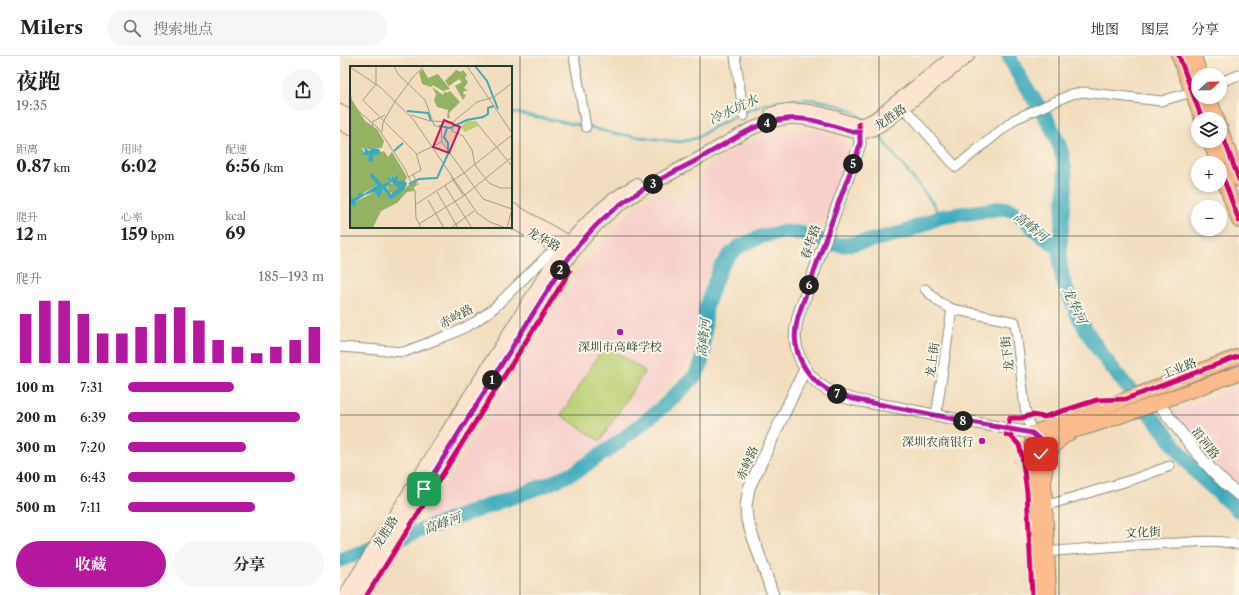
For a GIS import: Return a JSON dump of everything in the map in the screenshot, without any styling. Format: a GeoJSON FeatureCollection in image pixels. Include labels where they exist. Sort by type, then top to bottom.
{"type":"FeatureCollection","features":[{"type":"Feature","properties":{"kind":"main road","name":"龙胜路"},"geometry":{"type":"LineString","coordinates":[[901,104],[954,56]]}},
{"type":"Feature","properties":{"kind":"main road","name":"龙胜路"},"geometry":{"type":"LineString","coordinates":[[345,595],[547,272],[568,248],[601,220],[633,196],[756,128],[777,120],[798,118],[809,119],[854,132],[877,122],[968,56]]}},
{"type":"Feature","properties":{"kind":"main road"},"geometry":{"type":"LineString","coordinates":[[1179,56],[1191,89]]}},
{"type":"Feature","properties":{"kind":"main road"},"geometry":{"type":"LineString","coordinates":[[1194,56],[1198,68]]}},
{"type":"Feature","properties":{"kind":"main road"},"geometry":{"type":"LineString","coordinates":[[340,111],[350,116]]}},
{"type":"Feature","properties":{"kind":"main road"},"geometry":{"type":"LineString","coordinates":[[340,123],[350,128]]}},
{"type":"Feature","properties":{"kind":"main road"},"geometry":{"type":"LineString","coordinates":[[1227,147],[1239,180]]}},
{"type":"Feature","properties":{"kind":"main road"},"geometry":{"type":"LineString","coordinates":[[1227,189],[1239,222]]}},
{"type":"Feature","properties":{"kind":"main road","name":"龙华路"},"geometry":{"type":"LineString","coordinates":[[512,210],[568,248]]}},
{"type":"Feature","properties":{"kind":"main road","name":"龙华路"},"geometry":{"type":"LineString","coordinates":[[512,221],[568,248]]}},
{"type":"Feature","properties":{"kind":"main road","name":"龙胜路"},"geometry":{"type":"LineString","coordinates":[[357,595],[559,272],[568,248]]}},
{"type":"Feature","properties":{"kind":"main road","name":"工业路"},"geometry":{"type":"LineString","coordinates":[[1036,436],[1126,399],[1239,356]]}},
{"type":"Feature","properties":{"kind":"main road","name":"工业路"},"geometry":{"type":"LineString","coordinates":[[1036,436],[1076,430],[1135,412],[1239,373]]}},
{"type":"Feature","properties":{"kind":"main road"},"geometry":{"type":"LineString","coordinates":[[1044,479],[1045,466],[1050,450],[1067,435],[1076,430]]}},
{"type":"Feature","properties":{"kind":"main road"},"geometry":{"type":"LineString","coordinates":[[1036,436],[1041,454],[1044,479],[1049,595]]}},
{"type":"Feature","properties":{"kind":"main road"},"geometry":{"type":"LineString","coordinates":[[1036,436],[1039,595]]}},
{"type":"Feature","properties":{"kind":"street"},"geometry":{"type":"LineString","coordinates":[[574,56],[586,127]]}},
{"type":"Feature","properties":{"kind":"street"},"geometry":{"type":"LineString","coordinates":[[735,56],[744,113]]}},
{"type":"Feature","properties":{"kind":"street"},"geometry":{"type":"LineString","coordinates":[[1227,79],[1239,75]]}},
{"type":"Feature","properties":{"kind":"street"},"geometry":{"type":"LineString","coordinates":[[901,104],[956,167],[1011,122],[1031,111],[1077,92],[1161,102],[1191,92]]}},
{"type":"Feature","properties":{"kind":"street","name":"春华路"},"geometry":{"type":"LineString","coordinates":[[806,369],[800,359],[796,345],[798,319],[826,236],[857,154],[862,128]]}},
{"type":"Feature","properties":{"kind":"street","name":"赤岭路"},"geometry":{"type":"LineString","coordinates":[[340,348],[404,352],[454,334],[476,322],[494,308],[548,254],[568,248]]}},
{"type":"Feature","properties":{"kind":"street","name":"龙下街"},"geometry":{"type":"LineString","coordinates":[[925,289],[939,302],[952,309],[1015,322],[1026,408],[1036,436]]}},
{"type":"Feature","properties":{"kind":"street","name":"龙上街"},"geometry":{"type":"LineString","coordinates":[[936,416],[952,309]]}},
{"type":"Feature","properties":{"kind":"street"},"geometry":{"type":"LineString","coordinates":[[806,369],[814,379],[826,389],[842,396],[1036,436]]}},
{"type":"Feature","properties":{"kind":"street","name":"赤岭路"},"geometry":{"type":"LineString","coordinates":[[773,595],[747,520],[746,506],[749,488],[806,369]]}},
{"type":"Feature","properties":{"kind":"street","name":"沿河路"},"geometry":{"type":"LineString","coordinates":[[1156,404],[1209,468],[1239,496]]}},
{"type":"Feature","properties":{"kind":"street"},"geometry":{"type":"LineString","coordinates":[[1045,506],[1134,479],[1170,466]]}},
{"type":"Feature","properties":{"kind":"street","name":"文化街"},"geometry":{"type":"LineString","coordinates":[[1047,552],[1131,545],[1198,542],[1221,542],[1239,545]]}},
{"type":"Feature","properties":{"kind":"street"},"geometry":{"type":"LineString","coordinates":[[1031,595],[1039,595]]}},
{"type":"Feature","properties":{"kind":"shaded area","name":"深圳市高峰学校"},"geometry":{"type":"Polygon","coordinates":[[[808,129],[842,138],[851,154],[820,231],[800,224],[775,228],[751,235],[727,246],[713,262],[703,289],[700,324],[694,352],[685,369],[654,398],[665,416],[609,458],[576,480],[569,468],[426,522],[423,520],[581,266],[635,206],[661,192],[686,204],[701,175],[709,164],[768,131],[808,129]]]}},
{"type":"Feature","properties":{"kind":"shaded area"},"geometry":{"type":"Polygon","coordinates":[[[1239,385],[1239,487],[1218,470],[1172,412],[1239,385]]]}},
{"type":"Feature","properties":{"kind":"shaded area"},"geometry":{"type":"Polygon","coordinates":[[[1132,589],[1171,589],[1183,595],[1115,595],[1132,589]]]}},
{"type":"Feature","properties":{"kind":"green space"},"geometry":{"type":"Polygon","coordinates":[[[605,345],[645,371],[600,441],[561,415],[605,345]]]}},
{"type":"Feature","properties":{"kind":"waterway","name":"龙华河"},"geometry":{"type":"LineString","coordinates":[[1009,56],[1022,80],[1051,126],[1061,151],[1065,182],[1060,261],[1064,284],[1081,322],[1112,368],[1191,467],[1239,511]]}},
{"type":"Feature","properties":{"kind":"waterway","name":"冷水坑水"},"geometry":{"type":"LineString","coordinates":[[745,112],[770,103],[796,99],[810,99],[836,104],[852,111],[864,119]]}},
{"type":"Feature","properties":{"kind":"waterway","name":"冷水坑水"},"geometry":{"type":"LineString","coordinates":[[512,112],[583,126]]}},
{"type":"Feature","properties":{"kind":"waterway","name":"冷水坑水"},"geometry":{"type":"LineString","coordinates":[[588,127],[616,134],[680,142],[697,138],[715,126],[741,114]]}},
{"type":"Feature","properties":{"kind":"waterway","name":"冷水坑水"},"geometry":{"type":"LineString","coordinates":[[876,132],[932,202],[940,217]]}},
{"type":"Feature","properties":{"kind":"waterway","name":"高峰河"},"geometry":{"type":"LineString","coordinates":[[340,560],[551,483],[577,471],[615,445],[665,405],[695,376],[701,365],[706,307],[720,268],[738,247],[753,240],[763,236],[784,232],[800,233],[832,244],[844,245],[905,232],[940,217],[1003,208],[1015,211],[1041,235],[1059,248]]}},
{"type":"Feature","properties":{"kind":"cycle path"},"geometry":{"type":"LineString","coordinates":[[1179,56],[1199,112]]}},
{"type":"Feature","properties":{"kind":"cycle path"},"geometry":{"type":"LineString","coordinates":[[859,124],[860,144],[826,236],[798,319],[796,345],[805,369],[826,389],[842,396],[936,416],[1032,433],[1040,440]]}},
{"type":"Feature","properties":{"kind":"cycle path"},"geometry":{"type":"LineString","coordinates":[[1227,147],[1239,180]]}},
{"type":"Feature","properties":{"kind":"cycle path"},"geometry":{"type":"LineString","coordinates":[[1227,188],[1239,221]]}},
{"type":"Feature","properties":{"kind":"cycle path"},"geometry":{"type":"LineString","coordinates":[[367,595],[570,271]]}},
{"type":"Feature","properties":{"kind":"cycle path"},"geometry":{"type":"LineString","coordinates":[[1032,595],[1027,492],[1019,445],[1011,436],[1006,435],[1010,418],[1021,418],[1032,415],[1044,417],[1097,400],[1126,399],[1239,356]]}},
{"type":"Feature","properties":{"kind":"place","name":"深圳市高峰学校"},"geometry":{"type":"Point","coordinates":[620,332]}},
{"type":"Feature","properties":{"kind":"place","name":"深圳农商银行"},"geometry":{"type":"Point","coordinates":[982,441]}},
{"type":"Feature","properties":{"kind":"route"},"geometry":{"type":"LineString","coordinates":[[424,489],[559,272],[579,244],[596,226],[620,205],[647,187],[745,133],[767,123],[787,118],[809,119],[854,132],[860,132],[860,144],[857,154],[826,236],[798,319],[796,345],[800,359],[806,369],[814,379],[826,389],[842,396],[936,416],[1032,433],[1040,440],[1041,454]]}}]}
